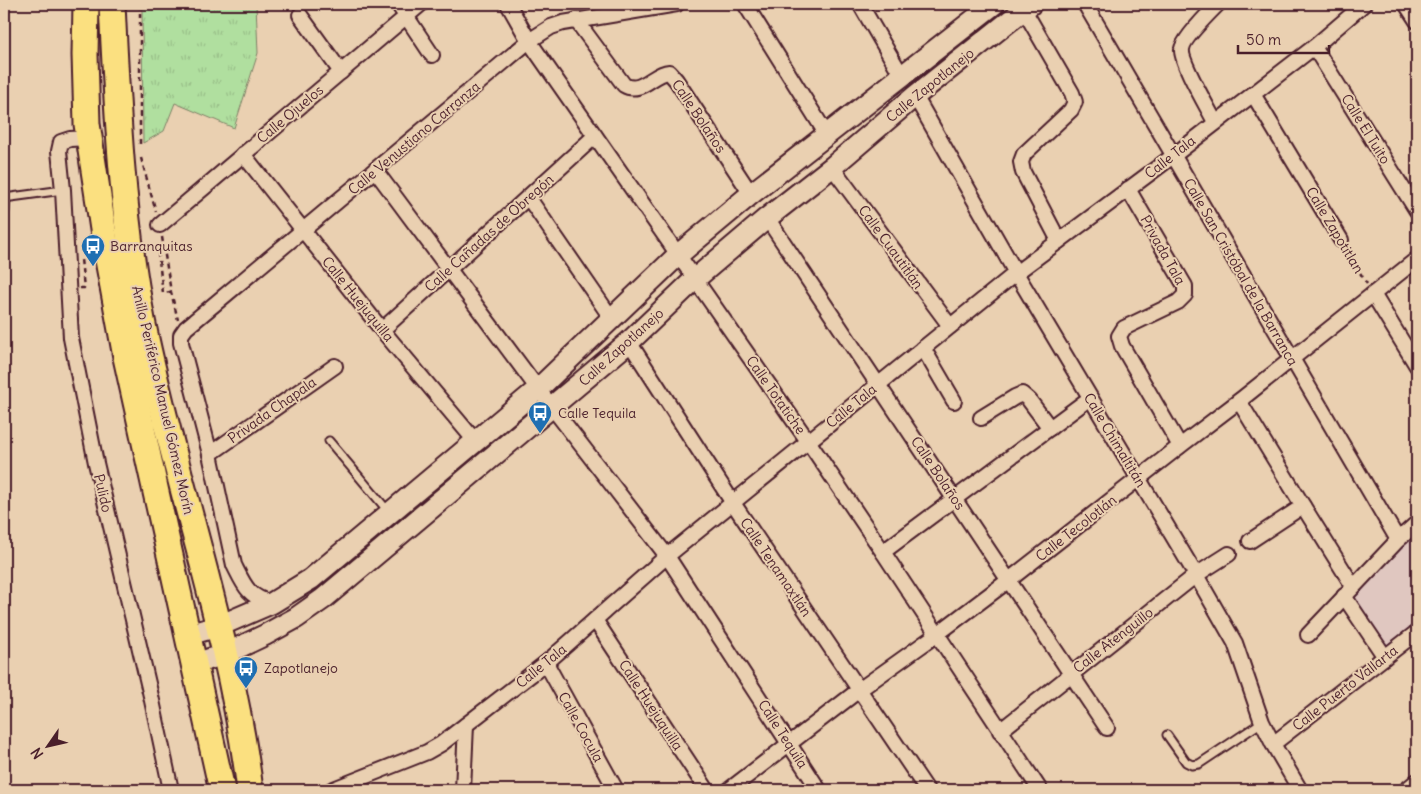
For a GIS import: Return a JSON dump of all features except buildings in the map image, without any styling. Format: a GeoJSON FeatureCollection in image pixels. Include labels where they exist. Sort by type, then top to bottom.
{"type":"FeatureCollection","features":[{"type":"Feature","properties":{"kind":"highway","name":"Anillo Periférico Manuel Gómez Morín"},"geometry":{"type":"LineString","coordinates":[[86,4],[87,124],[106,249],[126,357],[222,790]]}},
{"type":"Feature","properties":{"kind":"highway","name":"Anillo Periférico Manuel Gómez Morín"},"geometry":{"type":"LineString","coordinates":[[112,4],[118,117],[128,231],[142,320],[219,626],[241,728],[250,790]]}},
{"type":"Feature","properties":{"kind":"street"},"geometry":{"type":"LineString","coordinates":[[398,4],[432,55]]}},
{"type":"Feature","properties":{"kind":"street","name":"Calle Ojuelos"},"geometry":{"type":"LineString","coordinates":[[160,226],[421,4]]}},
{"type":"Feature","properties":{"kind":"street","name":"Calle Totatiche"},"geometry":{"type":"LineString","coordinates":[[508,4],[529,41],[883,552],[1040,790]]}},
{"type":"Feature","properties":{"kind":"street","name":"Calle Venustiano Carranza"},"geometry":{"type":"LineString","coordinates":[[181,334],[529,41],[551,27],[563,23],[677,4]]}},
{"type":"Feature","properties":{"kind":"street"},"geometry":{"type":"LineString","coordinates":[[745,4],[827,135]]}},
{"type":"Feature","properties":{"kind":"street"},"geometry":{"type":"LineString","coordinates":[[860,4],[902,76]]}},
{"type":"Feature","properties":{"kind":"street","name":"Calle Zapotlanejo"},"geometry":{"type":"LineString","coordinates":[[187,635],[219,626],[272,603],[311,579],[538,389],[678,255],[751,194],[994,4]]}},
{"type":"Feature","properties":{"kind":"street","name":"Calle San Cristóbal de la Barranca"},"geometry":{"type":"LineString","coordinates":[[1085,4],[1398,540]]}},
{"type":"Feature","properties":{"kind":"street"},"geometry":{"type":"LineString","coordinates":[[1215,122],[1183,60],[1182,48],[1188,38],[1218,4]]}},
{"type":"Feature","properties":{"kind":"street","name":"Calle Tala"},"geometry":{"type":"LineString","coordinates":[[339,789],[427,752],[466,725],[546,663],[667,556],[1016,273],[1173,156],[1314,46],[1364,4]]}},
{"type":"Feature","properties":{"kind":"street"},"geometry":{"type":"LineString","coordinates":[[1406,4],[1417,21]]}},
{"type":"Feature","properties":{"kind":"street","name":"Calle Zapotlanejo"},"geometry":{"type":"LineString","coordinates":[[194,664],[225,654],[296,618],[323,599],[628,342],[695,279],[767,218],[832,167],[915,96],[1028,7]]}},
{"type":"Feature","properties":{"kind":"street"},"geometry":{"type":"LineString","coordinates":[[1028,7],[1072,92],[1075,102],[1071,110],[1024,154],[1021,162],[1023,172],[1059,241]]}},
{"type":"Feature","properties":{"kind":"street"},"geometry":{"type":"LineString","coordinates":[[300,15],[341,72]]}},
{"type":"Feature","properties":{"kind":"street","name":"Calle Bolaños"},"geometry":{"type":"LineString","coordinates":[[576,20],[624,85],[630,89],[638,88],[662,73],[669,72],[751,194]]}},
{"type":"Feature","properties":{"kind":"street","name":"Calle El Tuito"},"geometry":{"type":"LineString","coordinates":[[1314,46],[1417,211]]}},
{"type":"Feature","properties":{"kind":"street","name":"Calle Zapotitlan"},"geometry":{"type":"LineString","coordinates":[[1253,94],[1341,240]]}},
{"type":"Feature","properties":{"kind":"street","name":"Calle Chimaltitán"},"geometry":{"type":"LineString","coordinates":[[915,96],[1016,273],[1235,643],[1262,722],[1300,790]]}},
{"type":"Feature","properties":{"kind":"street","name":"Calle Cañadas de Obregón"},"geometry":{"type":"LineString","coordinates":[[382,330],[596,136]]}},
{"type":"Feature","properties":{"kind":"street","name":"Pulido"},"geometry":{"type":"LineString","coordinates":[[89,138],[70,139],[61,142],[58,151],[63,190],[71,338],[96,463],[151,696],[171,790]]}},
{"type":"Feature","properties":{"kind":"street","name":"Calle Huejuquilla"},"geometry":{"type":"LineString","coordinates":[[243,154],[382,330],[476,442]]}},
{"type":"Feature","properties":{"kind":"street","name":"Calle Cuautitlán"},"geometry":{"type":"LineString","coordinates":[[832,167],[950,326]]}},
{"type":"Feature","properties":{"kind":"street","name":"Calle Tequila"},"geometry":{"type":"LineString","coordinates":[[375,170],[538,389],[667,556],[819,790]]}},
{"type":"Feature","properties":{"kind":"street","name":"Privada Tala"},"geometry":{"type":"LineString","coordinates":[[1128,189],[1185,286],[1185,295],[1178,302],[1124,328],[1119,336],[1122,346],[1180,446]]}},
{"type":"Feature","properties":{"kind":"street"},"geometry":{"type":"LineString","coordinates":[[528,197],[612,319]]}},
{"type":"Feature","properties":{"kind":"street","name":"Calle Bolaños"},"geometry":{"type":"LineString","coordinates":[[767,218],[1107,728]]}},
{"type":"Feature","properties":{"kind":"street","name":"Calle Tecolotlán"},"geometry":{"type":"LineString","coordinates":[[729,790],[859,690],[1009,580],[1239,401],[1417,259]]}},
{"type":"Feature","properties":{"kind":"street"},"geometry":{"type":"LineString","coordinates":[[1373,294],[1417,366]]}},
{"type":"Feature","properties":{"kind":"street"},"geometry":{"type":"LineString","coordinates":[[181,334],[181,343],[210,454],[234,565],[242,582],[251,593],[260,600],[272,603]]}},
{"type":"Feature","properties":{"kind":"street","name":"Calle Tenamaxtlán"},"geometry":{"type":"LineString","coordinates":[[628,342],[733,503],[927,790]]}},
{"type":"Feature","properties":{"kind":"street"},"geometry":{"type":"LineString","coordinates":[[923,348],[954,401]]}},
{"type":"Feature","properties":{"kind":"street","name":"Privada Chapala"},"geometry":{"type":"LineString","coordinates":[[210,454],[334,366]]}},
{"type":"Feature","properties":{"kind":"street"},"geometry":{"type":"LineString","coordinates":[[981,418],[1022,394],[1029,400],[1050,428]]}},
{"type":"Feature","properties":{"kind":"street"},"geometry":{"type":"LineString","coordinates":[[883,552],[1090,398]]}},
{"type":"Feature","properties":{"kind":"street"},"geometry":{"type":"LineString","coordinates":[[1239,401],[1303,506],[1386,657]]}},
{"type":"Feature","properties":{"kind":"street"},"geometry":{"type":"LineString","coordinates":[[1250,540],[1303,506]]}},
{"type":"Feature","properties":{"kind":"street"},"geometry":{"type":"LineString","coordinates":[[1308,635],[1398,540],[1417,524]]}},
{"type":"Feature","properties":{"kind":"street","name":"Calle Atenguillo"},"geometry":{"type":"LineString","coordinates":[[1000,731],[1196,575],[1229,554]]}},
{"type":"Feature","properties":{"kind":"street","name":"Calle Huejuquilla"},"geometry":{"type":"LineString","coordinates":[[595,620],[707,790]]}},
{"type":"Feature","properties":{"kind":"street","name":"Calle Puerto Vallarta"},"geometry":{"type":"LineString","coordinates":[[1273,744],[1417,632]]}},
{"type":"Feature","properties":{"kind":"street","name":"Calle Cocula"},"geometry":{"type":"LineString","coordinates":[[546,663],[616,790]]}},
{"type":"Feature","properties":{"kind":"street"},"geometry":{"type":"LineString","coordinates":[[462,790],[466,725]]}},
{"type":"Feature","properties":{"kind":"street"},"geometry":{"type":"LineString","coordinates":[[1406,790],[1417,781]]}},
{"type":"Feature","properties":{"kind":"lane"},"geometry":{"type":"LineString","coordinates":[[4,219],[5,198],[63,190]]}},
{"type":"Feature","properties":{"kind":"lane"},"geometry":{"type":"LineString","coordinates":[[329,440],[390,513]]}},
{"type":"Feature","properties":{"kind":"lane"},"geometry":{"type":"LineString","coordinates":[[1167,735],[1186,762],[1192,765],[1198,764],[1262,722]]}},
{"type":"Feature","properties":{"kind":"path"},"geometry":{"type":"LineString","coordinates":[[140,4],[140,145]]}},
{"type":"Feature","properties":{"kind":"path"},"geometry":{"type":"LineString","coordinates":[[140,154],[160,226],[171,292],[181,334]]}},
{"type":"Feature","properties":{"kind":"path","name":"Calle Zapotitlan"},"geometry":{"type":"LineString","coordinates":[[1341,240],[1373,294]]}},
{"type":"Feature","properties":{"kind":"path"},"geometry":{"type":"LineString","coordinates":[[158,252],[163,293],[171,292]]}},
{"type":"Feature","properties":{"kind":"path"},"geometry":{"type":"LineString","coordinates":[[81,258],[84,288]]}},
{"type":"Feature","properties":{"kind":"shaded area"},"geometry":{"type":"Polygon","coordinates":[[[1417,535],[1417,621],[1385,647],[1351,600],[1394,555],[1417,535]]]}},
{"type":"Feature","properties":{"kind":"green space"},"geometry":{"type":"Polygon","coordinates":[[[142,4],[256,4],[258,53],[234,128],[175,103],[164,131],[143,143],[142,4]]]}},
{"type":"Feature","properties":{"kind":"place","name":"Barranquitas"},"geometry":{"type":"Point","coordinates":[93,267]}},
{"type":"Feature","properties":{"kind":"place","name":"Calle Tequila"},"geometry":{"type":"Point","coordinates":[540,434]}},
{"type":"Feature","properties":{"kind":"place","name":"Zapotlanejo"},"geometry":{"type":"Point","coordinates":[246,689]}}]}
